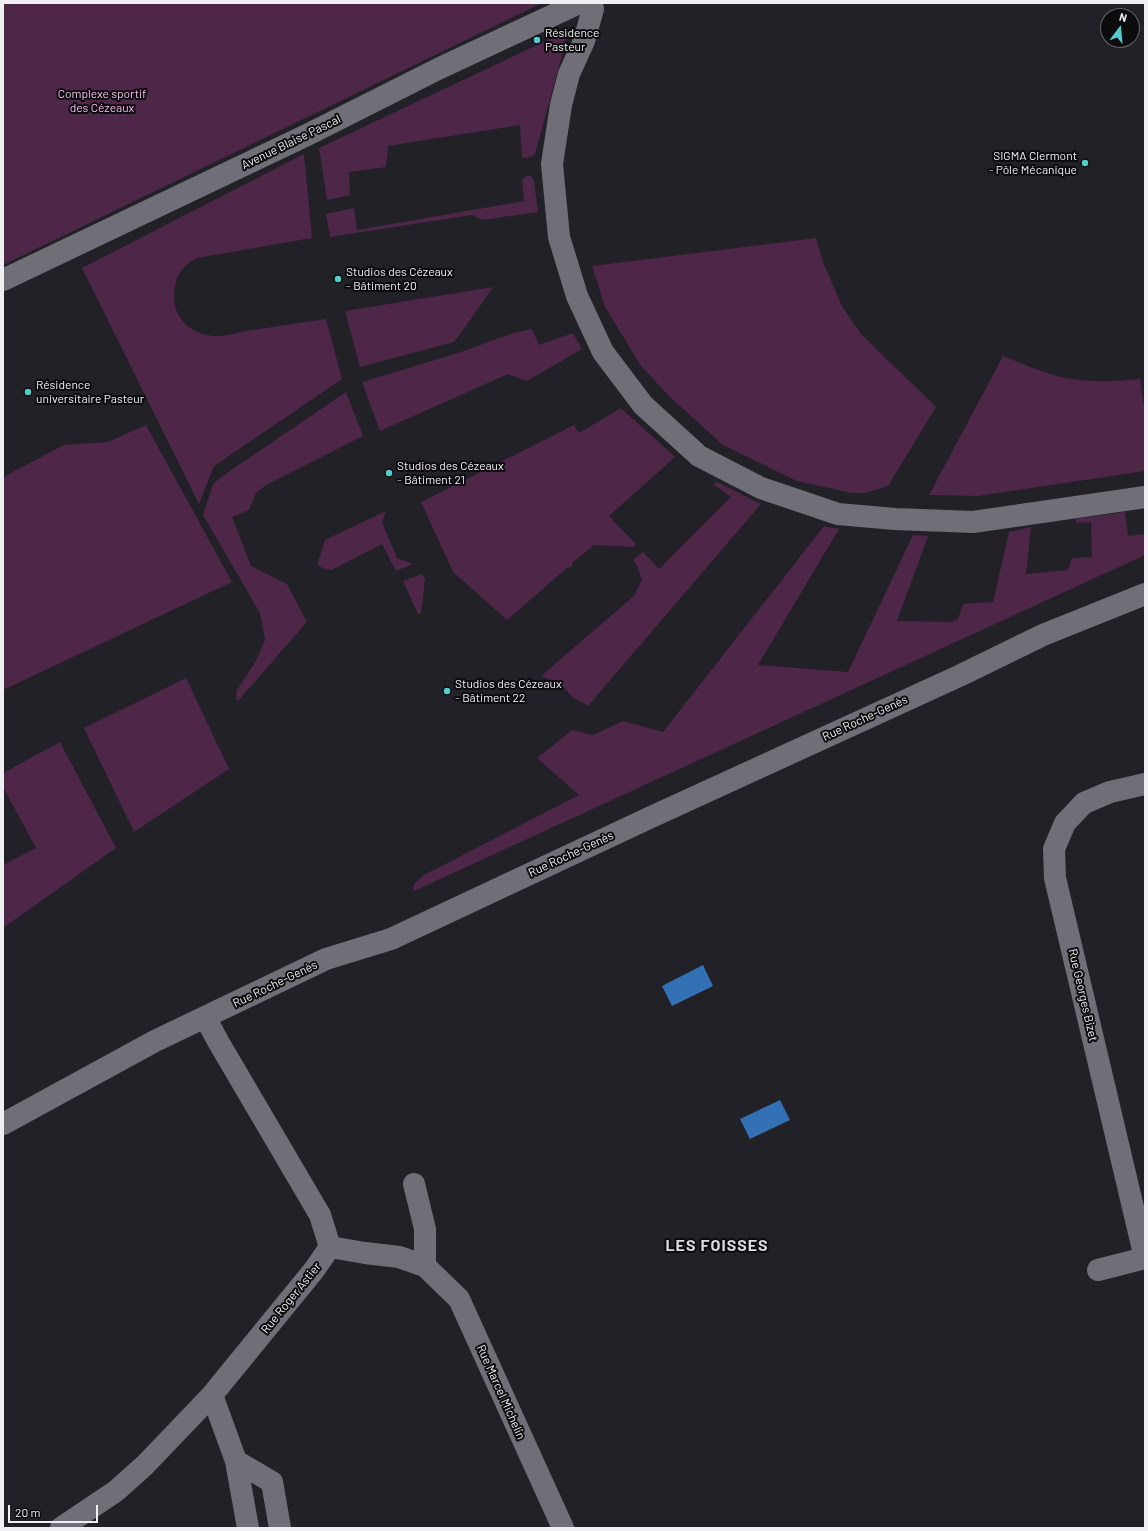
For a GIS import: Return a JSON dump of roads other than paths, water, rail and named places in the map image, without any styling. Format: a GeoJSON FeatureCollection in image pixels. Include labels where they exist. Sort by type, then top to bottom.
{"type":"FeatureCollection","features":[{"type":"Feature","properties":{"kind":"street","name":"Avenue Blaise Pascal"},"geometry":{"type":"LineString","coordinates":[[3,280],[309,134],[440,68],[579,3]]}},
{"type":"Feature","properties":{"kind":"street"},"geometry":{"type":"LineString","coordinates":[[592,3],[593,9],[584,41],[569,74],[561,105],[552,164],[558,236],[576,296],[603,352],[643,405],[699,456],[761,488],[838,514],[895,519],[973,522],[1145,497]]}},
{"type":"Feature","properties":{"kind":"street","name":"Rue Roche-Genès"},"geometry":{"type":"LineString","coordinates":[[3,1124],[155,1041],[326,959],[391,939],[642,821],[959,676],[1043,635],[1145,594]]}},
{"type":"Feature","properties":{"kind":"street","name":"Rue Georges Bizet"},"geometry":{"type":"LineString","coordinates":[[1098,1270],[1145,1258],[1055,878],[1054,849],[1065,823],[1084,803],[1110,792],[1145,784]]}},
{"type":"Feature","properties":{"kind":"street"},"geometry":{"type":"LineString","coordinates":[[206,1017],[219,1043],[320,1215],[330,1247]]}},
{"type":"Feature","properties":{"kind":"street"},"geometry":{"type":"LineString","coordinates":[[414,1184],[425,1229],[425,1266]]}},
{"type":"Feature","properties":{"kind":"street","name":"Rue Marcel Michelin"},"geometry":{"type":"LineString","coordinates":[[330,1247],[399,1257],[425,1266],[459,1299],[563,1528]]}},
{"type":"Feature","properties":{"kind":"street","name":"Rue Roger Astier"},"geometry":{"type":"LineString","coordinates":[[61,1528],[116,1491],[145,1465],[212,1395],[314,1270],[330,1247]]}},
{"type":"Feature","properties":{"kind":"street"},"geometry":{"type":"LineString","coordinates":[[212,1395],[236,1461],[248,1528]]}},
{"type":"Feature","properties":{"kind":"street"},"geometry":{"type":"LineString","coordinates":[[236,1461],[272,1482],[280,1528]]}},
{"type":"Feature","properties":{"kind":"water"},"geometry":{"type":"Polygon","coordinates":[[[703,965],[713,986],[672,1006],[662,986],[703,965]]]}},
{"type":"Feature","properties":{"kind":"water"},"geometry":{"type":"Polygon","coordinates":[[[780,1100],[790,1120],[750,1139],[740,1119],[780,1100]]]}},
{"type":"Feature","properties":{"kind":"place","name":"Résidence Pasteur"},"geometry":{"type":"Point","coordinates":[537,40]}},
{"type":"Feature","properties":{"kind":"place","name":"SIGMA Clermont - Pôle Mécanique"},"geometry":{"type":"Point","coordinates":[1085,163]}},
{"type":"Feature","properties":{"kind":"place","name":"Studios des Cézeaux - Bâtiment 20"},"geometry":{"type":"Point","coordinates":[338,279]}},
{"type":"Feature","properties":{"kind":"place","name":"Résidence universitaire Pasteur"},"geometry":{"type":"Point","coordinates":[28,392]}},
{"type":"Feature","properties":{"kind":"place","name":"Studios des Cézeaux - Bâtiment 21"},"geometry":{"type":"Point","coordinates":[389,473]}},
{"type":"Feature","properties":{"kind":"place","name":"Studios des Cézeaux - Bâtiment 22"},"geometry":{"type":"Point","coordinates":[447,691]}},
{"type":"Feature","properties":{"kind":"district","name":"LES FOISSES"},"geometry":{"type":"Point","coordinates":[717,1246]}},
{"type":"Feature","properties":{"kind":"park label","name":"Complexe sportif des Cézeaux"},"geometry":{"type":"Point","coordinates":[102,101]}}]}
